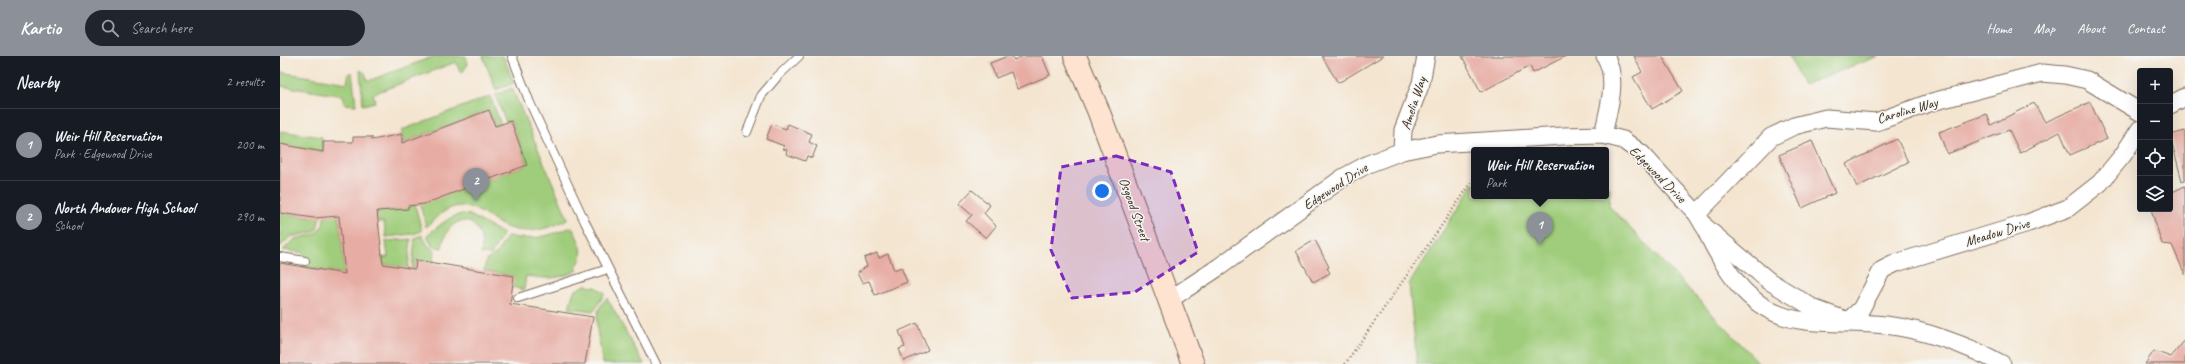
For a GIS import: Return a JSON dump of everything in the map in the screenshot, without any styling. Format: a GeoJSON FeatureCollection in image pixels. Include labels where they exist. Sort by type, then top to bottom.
{"type":"FeatureCollection","features":[{"type":"Feature","properties":{"kind":"street","name":"Osgood Street"},"geometry":{"type":"LineString","coordinates":[[1075,56],[1098,110],[1193,364]]}},
{"type":"Feature","properties":{"kind":"street","name":"Amelia Way"},"geometry":{"type":"LineString","coordinates":[[1402,151],[1403,130],[1421,83],[1426,56]]}},
{"type":"Feature","properties":{"kind":"street"},"geometry":{"type":"LineString","coordinates":[[1603,135],[1612,85],[1611,66],[1606,56]]}},
{"type":"Feature","properties":{"kind":"street","name":"Caroline Way"},"geometry":{"type":"LineString","coordinates":[[1700,220],[1771,137],[1794,126],[1826,118],[1876,122],[1932,102],[2042,73],[2065,75],[2086,80],[2137,110]]}},
{"type":"Feature","properties":{"kind":"street"},"geometry":{"type":"LineString","coordinates":[[2172,104],[2185,97]]}},
{"type":"Feature","properties":{"kind":"street","name":"Meadow Drive"},"geometry":{"type":"LineString","coordinates":[[1848,321],[1861,309],[1882,270],[1896,263],[2028,223],[2068,208],[2100,183],[2123,156],[2137,134]]}},
{"type":"Feature","properties":{"kind":"street","name":"Edgewood Drive"},"geometry":{"type":"LineString","coordinates":[[1169,300],[1219,267],[1344,177],[1368,164],[1402,151],[1437,144],[1603,135],[1623,140],[1642,154],[1700,220],[1769,282],[1815,309],[1848,321]]}},
{"type":"Feature","properties":{"kind":"street","name":"Edgewood Drive"},"geometry":{"type":"LineString","coordinates":[[1700,220],[1722,264],[1738,287],[1757,302],[1782,316],[1806,321],[1848,321],[1887,325],[1931,336],[1980,352],[2002,364]]}},
{"type":"Feature","properties":{"kind":"lane"},"geometry":{"type":"LineString","coordinates":[[512,56],[540,124],[608,269],[656,364]]}},
{"type":"Feature","properties":{"kind":"lane"},"geometry":{"type":"LineString","coordinates":[[748,132],[761,96],[777,77],[799,56]]}},
{"type":"Feature","properties":{"kind":"lane"},"geometry":{"type":"LineString","coordinates":[[280,257],[305,261]]}},
{"type":"Feature","properties":{"kind":"lane"},"geometry":{"type":"LineString","coordinates":[[518,298],[608,269]]}},
{"type":"Feature","properties":{"kind":"path"},"geometry":{"type":"LineString","coordinates":[[1345,364],[1471,183]]}},
{"type":"Feature","properties":{"kind":"highlighted area"},"geometry":{"type":"Polygon","coordinates":[[[1116,156],[1171,172],[1198,252],[1135,292],[1072,298],[1051,250],[1061,167],[1116,156]]]}},
{"type":"Feature","properties":{"kind":"green space"},"geometry":{"type":"Polygon","coordinates":[[[435,56],[466,56],[468,64],[462,73],[460,72],[456,62],[373,94],[375,102],[363,105],[360,70],[365,73],[368,81],[435,56]]]}},
{"type":"Feature","properties":{"kind":"green space"},"geometry":{"type":"Polygon","coordinates":[[[483,56],[503,56],[514,83],[496,90],[483,56]]]}},
{"type":"Feature","properties":{"kind":"green space"},"geometry":{"type":"Polygon","coordinates":[[[1789,56],[1879,56],[1803,85],[1789,56]]]}},
{"type":"Feature","properties":{"kind":"green space"},"geometry":{"type":"Polygon","coordinates":[[[280,72],[347,83],[349,73],[352,72],[356,105],[344,104],[344,96],[280,86],[280,72]]]}},
{"type":"Feature","properties":{"kind":"green space"},"geometry":{"type":"Polygon","coordinates":[[[512,88],[568,219],[541,229],[526,231],[504,226],[472,208],[463,206],[454,207],[445,211],[426,227],[420,204],[527,165],[511,121],[506,122],[495,95],[512,88]]]}},
{"type":"Feature","properties":{"kind":"green space"},"geometry":{"type":"Polygon","coordinates":[[[490,96],[501,125],[495,126],[489,110],[402,143],[402,130],[490,96]]]}},
{"type":"Feature","properties":{"kind":"green space"},"geometry":{"type":"Polygon","coordinates":[[[280,131],[322,137],[323,152],[280,144],[280,131]]]}},
{"type":"Feature","properties":{"kind":"green space"},"geometry":{"type":"Polygon","coordinates":[[[1471,188],[1471,199],[1609,199],[1609,188],[1610,188],[1609,206],[1760,364],[1417,364],[1409,284],[1471,188]]]}},
{"type":"Feature","properties":{"kind":"green space"},"geometry":{"type":"Polygon","coordinates":[[[415,205],[422,231],[413,234],[386,237],[384,222],[378,222],[377,211],[408,209],[408,206],[415,205]]]}},
{"type":"Feature","properties":{"kind":"green space"},"geometry":{"type":"Polygon","coordinates":[[[280,213],[312,218],[320,217],[317,229],[313,232],[290,237],[280,247],[280,213]]]}},
{"type":"Feature","properties":{"kind":"green space"},"geometry":{"type":"Polygon","coordinates":[[[327,214],[339,216],[345,274],[302,266],[304,253],[283,250],[295,239],[316,234],[323,225],[324,218],[327,217],[327,214]]]}},
{"type":"Feature","properties":{"kind":"green space"},"geometry":{"type":"Polygon","coordinates":[[[463,214],[470,215],[503,234],[491,255],[481,254],[481,241],[478,231],[473,224],[466,221],[459,222],[451,227],[446,235],[442,248],[432,246],[427,235],[448,219],[463,214]]]}},
{"type":"Feature","properties":{"kind":"green space"},"geometry":{"type":"Polygon","coordinates":[[[572,227],[582,252],[579,263],[575,268],[578,270],[564,276],[552,278],[526,276],[524,290],[512,287],[513,276],[484,271],[486,260],[495,255],[508,236],[516,238],[541,237],[572,227]]]}},
{"type":"Feature","properties":{"kind":"green space"},"geometry":{"type":"Polygon","coordinates":[[[422,235],[428,246],[435,251],[433,263],[416,260],[415,269],[412,269],[415,238],[422,235]]]}},
{"type":"Feature","properties":{"kind":"green space"},"geometry":{"type":"Polygon","coordinates":[[[411,239],[408,268],[383,264],[382,258],[388,257],[386,241],[411,239]]]}},
{"type":"Feature","properties":{"kind":"green space"},"geometry":{"type":"Polygon","coordinates":[[[587,284],[587,286],[596,287],[605,293],[594,311],[569,308],[574,291],[587,284]]]}},
{"type":"Feature","properties":{"kind":"green space"},"geometry":{"type":"Polygon","coordinates":[[[607,298],[644,364],[602,364],[597,321],[601,305],[607,298]]]}},
{"type":"Feature","properties":{"kind":"building"},"geometry":{"type":"Polygon","coordinates":[[[1008,56],[1012,56],[1014,60],[1023,56],[1042,56],[1050,75],[1017,89],[1011,72],[996,78],[990,63],[1008,56]]]}},
{"type":"Feature","properties":{"kind":"building"},"geometry":{"type":"Polygon","coordinates":[[[1322,56],[1383,56],[1338,83],[1322,56]]]}},
{"type":"Feature","properties":{"kind":"building"},"geometry":{"type":"Polygon","coordinates":[[[1462,56],[1566,56],[1533,73],[1530,66],[1481,92],[1462,56]]]}},
{"type":"Feature","properties":{"kind":"building"},"geometry":{"type":"Polygon","coordinates":[[[1634,56],[1662,56],[1683,91],[1652,109],[1633,77],[1642,72],[1634,56]]]}},
{"type":"Feature","properties":{"kind":"building"},"geometry":{"type":"Polygon","coordinates":[[[2090,102],[2107,139],[2070,155],[2060,132],[2020,153],[2009,130],[1947,154],[1939,132],[1987,114],[1991,125],[2034,103],[2045,122],[2090,102]]]}},
{"type":"Feature","properties":{"kind":"building"},"geometry":{"type":"Polygon","coordinates":[[[489,110],[495,126],[511,121],[527,165],[424,204],[408,206],[408,209],[377,211],[383,264],[415,269],[416,260],[514,276],[510,304],[593,317],[585,364],[280,364],[280,263],[345,274],[339,216],[314,218],[280,213],[280,144],[323,152],[323,142],[353,142],[353,137],[372,137],[372,140],[402,134],[402,143],[489,110]]]}},
{"type":"Feature","properties":{"kind":"building"},"geometry":{"type":"Polygon","coordinates":[[[772,124],[786,129],[788,124],[812,134],[809,142],[817,146],[812,158],[807,156],[805,161],[786,154],[787,150],[783,149],[784,146],[766,139],[772,124]]]}},
{"type":"Feature","properties":{"kind":"building"},"geometry":{"type":"Polygon","coordinates":[[[2185,131],[2185,180],[2182,181],[2173,146],[2173,134],[2185,131]]]}},
{"type":"Feature","properties":{"kind":"building"},"geometry":{"type":"Polygon","coordinates":[[[1897,139],[1908,162],[1857,187],[1846,164],[1897,139]]]}},
{"type":"Feature","properties":{"kind":"building"},"geometry":{"type":"Polygon","coordinates":[[[1812,141],[1835,193],[1802,208],[1779,155],[1812,141]]]}},
{"type":"Feature","properties":{"kind":"building"},"geometry":{"type":"Polygon","coordinates":[[[2185,186],[2185,275],[2172,245],[2162,244],[2152,212],[2173,212],[2173,192],[2185,186]]]}},
{"type":"Feature","properties":{"kind":"building"},"geometry":{"type":"Polygon","coordinates":[[[972,190],[990,205],[984,213],[996,226],[986,238],[966,221],[972,215],[959,204],[972,190]]]}},
{"type":"Feature","properties":{"kind":"building"},"geometry":{"type":"Polygon","coordinates":[[[1315,240],[1329,267],[1327,268],[1330,273],[1313,282],[1296,251],[1315,240]]]}},
{"type":"Feature","properties":{"kind":"building"},"geometry":{"type":"Polygon","coordinates":[[[877,253],[879,258],[888,254],[894,270],[901,267],[907,282],[875,295],[869,281],[862,283],[857,273],[867,266],[864,258],[877,253]]]}},
{"type":"Feature","properties":{"kind":"building"},"geometry":{"type":"Polygon","coordinates":[[[917,323],[928,350],[904,361],[899,349],[905,347],[899,331],[917,323]]]}},
{"type":"Feature","properties":{"kind":"building"},"geometry":{"type":"Polygon","coordinates":[[[2185,340],[2185,364],[2145,364],[2154,351],[2171,357],[2185,340]]]}},
{"type":"Feature","properties":{"kind":"place","name":"North Andover High School"},"geometry":{"type":"Point","coordinates":[476,201]}},
{"type":"Feature","properties":{"kind":"place","name":"Weir Hill Reservation"},"geometry":{"type":"Point","coordinates":[1540,245]}}]}
